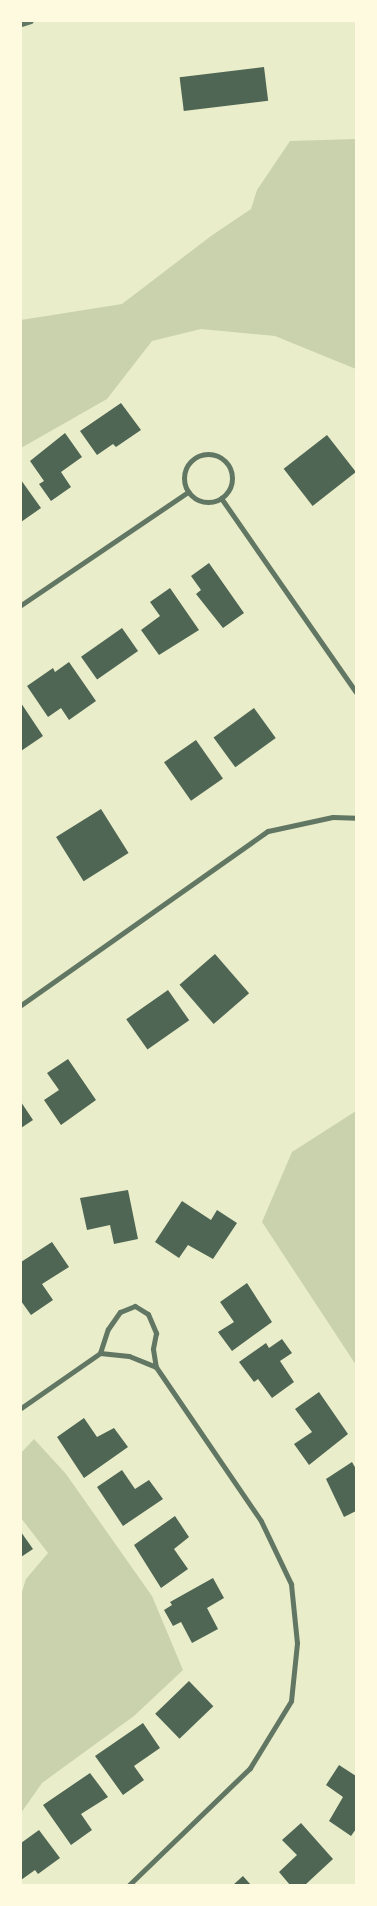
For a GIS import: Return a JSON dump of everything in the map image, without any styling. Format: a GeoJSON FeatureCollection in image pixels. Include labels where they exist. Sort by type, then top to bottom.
{"type":"FeatureCollection","features":[{"type":"Feature","properties":{"kind":"street"},"geometry":{"type":"LineString","coordinates":[[21,24],[31,21]]}},
{"type":"Feature","properties":{"kind":"street"},"geometry":{"type":"LineString","coordinates":[[212,454],[220,456],[231,469],[231,485],[221,498],[200,501],[188,492],[184,485],[185,468],[196,456],[212,454]]}},
{"type":"Feature","properties":{"kind":"street"},"geometry":{"type":"LineString","coordinates":[[21,605],[188,492]]}},
{"type":"Feature","properties":{"kind":"street"},"geometry":{"type":"LineString","coordinates":[[221,498],[356,692]]}},
{"type":"Feature","properties":{"kind":"street"},"geometry":{"type":"LineString","coordinates":[[21,1005],[268,831],[333,817],[356,818]]}},
{"type":"Feature","properties":{"kind":"street"},"geometry":{"type":"LineString","coordinates":[[21,1408],[100,1354],[108,1329],[120,1312],[135,1306],[148,1314],[156,1333],[153,1349],[156,1368],[261,1521],[291,1584],[297,1643],[291,1701],[250,1768],[129,1885]]}},
{"type":"Feature","properties":{"kind":"street"},"geometry":{"type":"LineString","coordinates":[[100,1354],[129,1356],[156,1368]]}},
{"type":"Feature","properties":{"kind":"green space"},"geometry":{"type":"Polygon","coordinates":[[[356,139],[356,369],[275,336],[201,329],[152,341],[107,399],[21,448],[21,320],[122,304],[211,236],[251,209],[257,190],[290,141],[356,139]]]}},
{"type":"Feature","properties":{"kind":"green space"},"geometry":{"type":"Polygon","coordinates":[[[356,1111],[356,1365],[262,1222],[292,1152],[356,1111]]]}},
{"type":"Feature","properties":{"kind":"green space"},"geometry":{"type":"Polygon","coordinates":[[[34,1439],[66,1474],[152,1596],[183,1670],[134,1716],[42,1783],[21,1813],[21,1595],[26,1579],[48,1553],[21,1518],[21,1453],[34,1439]]]}},
{"type":"Feature","properties":{"kind":"building"},"geometry":{"type":"Polygon","coordinates":[[[264,67],[268,101],[184,111],[180,77],[264,67]]]}},
{"type":"Feature","properties":{"kind":"building"},"geometry":{"type":"Polygon","coordinates":[[[121,403],[141,430],[116,447],[113,444],[97,455],[80,431],[121,403]]]}},
{"type":"Feature","properties":{"kind":"building"},"geometry":{"type":"Polygon","coordinates":[[[65,433],[82,457],[61,472],[71,487],[51,501],[39,484],[44,481],[30,461],[65,433]]]}},
{"type":"Feature","properties":{"kind":"building"},"geometry":{"type":"Polygon","coordinates":[[[327,435],[356,472],[313,506],[284,469],[327,435]]]}},
{"type":"Feature","properties":{"kind":"building"},"geometry":{"type":"Polygon","coordinates":[[[21,480],[41,508],[21,522],[21,480]]]}},
{"type":"Feature","properties":{"kind":"building"},"geometry":{"type":"Polygon","coordinates":[[[209,563],[244,613],[223,628],[196,594],[201,590],[191,576],[209,563]]]}},
{"type":"Feature","properties":{"kind":"building"},"geometry":{"type":"Polygon","coordinates":[[[170,588],[199,630],[159,655],[141,630],[160,616],[150,602],[170,588]]]}},
{"type":"Feature","properties":{"kind":"building"},"geometry":{"type":"Polygon","coordinates":[[[122,628],[138,651],[97,680],[81,657],[122,628]]]}},
{"type":"Feature","properties":{"kind":"building"},"geometry":{"type":"Polygon","coordinates":[[[69,662],[96,701],[69,720],[61,708],[48,717],[27,686],[53,668],[55,672],[69,662]]]}},
{"type":"Feature","properties":{"kind":"building"},"geometry":{"type":"Polygon","coordinates":[[[21,703],[43,736],[21,751],[21,703]]]}},
{"type":"Feature","properties":{"kind":"building"},"geometry":{"type":"Polygon","coordinates":[[[254,708],[276,738],[235,767],[214,737],[254,708]]]}},
{"type":"Feature","properties":{"kind":"building"},"geometry":{"type":"Polygon","coordinates":[[[196,740],[223,779],[191,801],[164,762],[196,740]]]}},
{"type":"Feature","properties":{"kind":"building"},"geometry":{"type":"Polygon","coordinates":[[[101,809],[129,853],[84,881],[56,837],[101,809]]]}},
{"type":"Feature","properties":{"kind":"building"},"geometry":{"type":"Polygon","coordinates":[[[215,954],[249,993],[214,1024],[180,985],[215,954]]]}},
{"type":"Feature","properties":{"kind":"building"},"geometry":{"type":"Polygon","coordinates":[[[168,990],[189,1020],[147,1050],[126,1019],[168,990]]]}},
{"type":"Feature","properties":{"kind":"building"},"geometry":{"type":"Polygon","coordinates":[[[68,1059],[96,1100],[61,1125],[44,1100],[59,1090],[47,1073],[68,1059]]]}},
{"type":"Feature","properties":{"kind":"building"},"geometry":{"type":"Polygon","coordinates":[[[21,1102],[33,1120],[21,1128],[21,1102]]]}},
{"type":"Feature","properties":{"kind":"building"},"geometry":{"type":"Polygon","coordinates":[[[128,1190],[138,1239],[114,1244],[110,1225],[87,1230],[80,1198],[128,1190]]]}},
{"type":"Feature","properties":{"kind":"building"},"geometry":{"type":"Polygon","coordinates":[[[182,1201],[211,1220],[217,1210],[237,1223],[213,1259],[188,1245],[179,1258],[155,1242],[182,1201]]]}},
{"type":"Feature","properties":{"kind":"building"},"geometry":{"type":"Polygon","coordinates":[[[52,1242],[69,1267],[42,1284],[53,1300],[31,1315],[21,1301],[21,1262],[52,1242]]]}},
{"type":"Feature","properties":{"kind":"building"},"geometry":{"type":"Polygon","coordinates":[[[247,1283],[272,1322],[232,1351],[218,1332],[234,1322],[220,1302],[247,1283]]]}},
{"type":"Feature","properties":{"kind":"building"},"geometry":{"type":"Polygon","coordinates":[[[282,1339],[292,1353],[280,1361],[294,1382],[272,1398],[258,1379],[254,1382],[239,1362],[266,1343],[269,1348],[282,1339]]]}},
{"type":"Feature","properties":{"kind":"building"},"geometry":{"type":"Polygon","coordinates":[[[319,1392],[348,1434],[309,1465],[294,1444],[312,1432],[295,1409],[319,1392]]]}},
{"type":"Feature","properties":{"kind":"building"},"geometry":{"type":"Polygon","coordinates":[[[84,1418],[97,1437],[114,1428],[128,1447],[84,1478],[57,1437],[84,1418]]]}},
{"type":"Feature","properties":{"kind":"building"},"geometry":{"type":"Polygon","coordinates":[[[352,1462],[356,1469],[356,1511],[344,1517],[326,1479],[352,1462]]]}},
{"type":"Feature","properties":{"kind":"building"},"geometry":{"type":"Polygon","coordinates":[[[122,1470],[135,1489],[149,1480],[163,1499],[123,1526],[97,1487],[122,1470]]]}},
{"type":"Feature","properties":{"kind":"building"},"geometry":{"type":"Polygon","coordinates":[[[175,1516],[189,1537],[174,1549],[188,1569],[161,1588],[134,1545],[175,1516]]]}},
{"type":"Feature","properties":{"kind":"building"},"geometry":{"type":"Polygon","coordinates":[[[21,1532],[33,1549],[21,1557],[21,1532]]]}},
{"type":"Feature","properties":{"kind":"building"},"geometry":{"type":"Polygon","coordinates":[[[213,1578],[224,1598],[207,1608],[218,1629],[192,1643],[181,1622],[173,1626],[164,1610],[172,1605],[170,1602],[213,1578]]]}},
{"type":"Feature","properties":{"kind":"building"},"geometry":{"type":"Polygon","coordinates":[[[189,1681],[213,1706],[180,1739],[155,1714],[189,1681]]]}},
{"type":"Feature","properties":{"kind":"building"},"geometry":{"type":"Polygon","coordinates":[[[143,1723],[160,1748],[134,1766],[144,1780],[123,1795],[95,1756],[143,1723]]]}},
{"type":"Feature","properties":{"kind":"building"},"geometry":{"type":"Polygon","coordinates":[[[339,1765],[356,1776],[356,1829],[351,1836],[329,1821],[343,1797],[326,1785],[339,1765]]]}},
{"type":"Feature","properties":{"kind":"building"},"geometry":{"type":"Polygon","coordinates":[[[90,1773],[108,1797],[81,1814],[92,1830],[71,1845],[43,1805],[90,1773]]]}},
{"type":"Feature","properties":{"kind":"building"},"geometry":{"type":"Polygon","coordinates":[[[301,1823],[333,1859],[305,1885],[290,1885],[279,1872],[297,1855],[282,1840],[301,1823]]]}},
{"type":"Feature","properties":{"kind":"building"},"geometry":{"type":"Polygon","coordinates":[[[39,1830],[60,1858],[38,1874],[35,1870],[21,1880],[21,1843],[39,1830]]]}},
{"type":"Feature","properties":{"kind":"building"},"geometry":{"type":"Polygon","coordinates":[[[243,1876],[251,1885],[233,1885],[243,1876]]]}}]}
